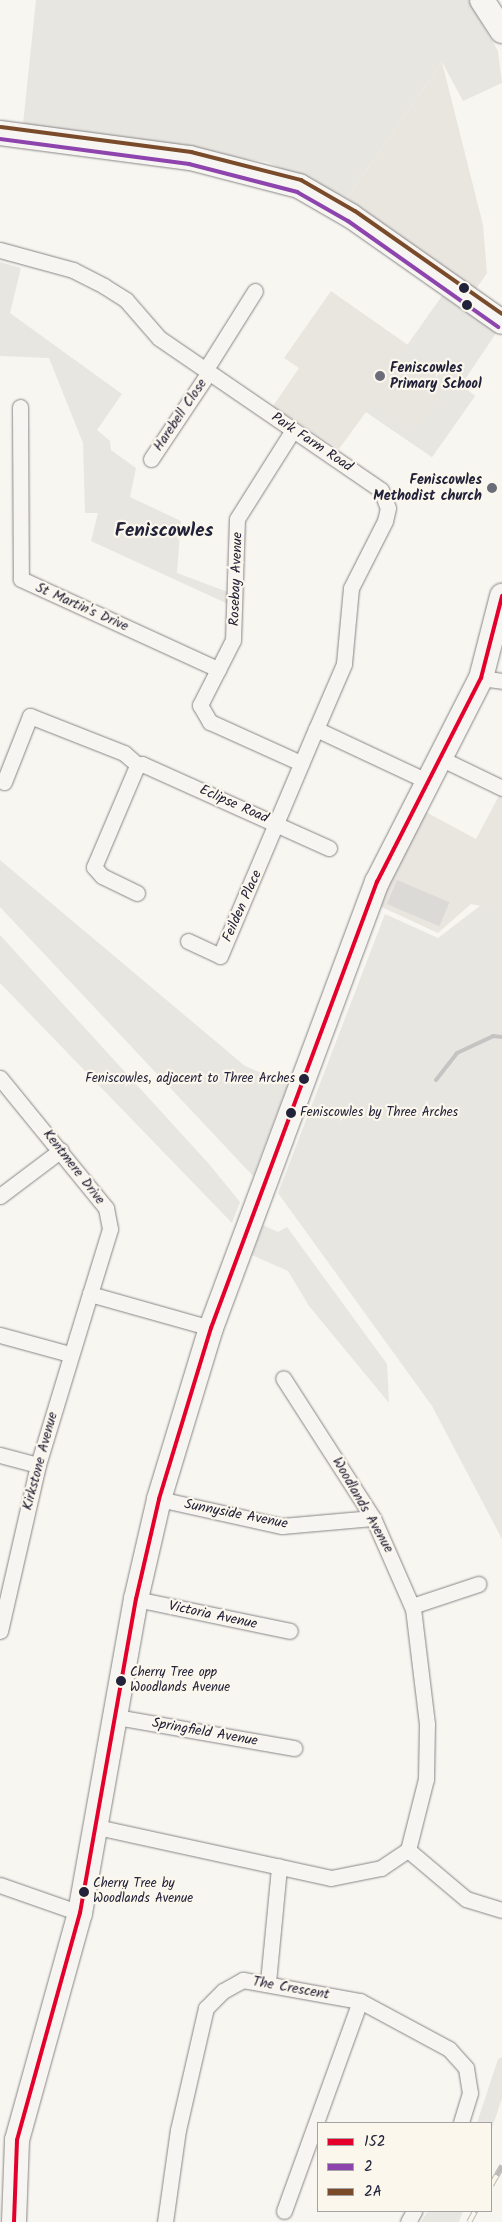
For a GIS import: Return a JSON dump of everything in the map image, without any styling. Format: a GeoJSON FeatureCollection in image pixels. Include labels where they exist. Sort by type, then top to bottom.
{"type":"FeatureCollection","features":[{"type":"Feature","properties":{"kind":"main road"},"geometry":{"type":"LineString","coordinates":[[482,0],[502,31]]}},
{"type":"Feature","properties":{"kind":"main road"},"geometry":{"type":"LineString","coordinates":[[0,133],[190,158],[299,186],[351,216],[502,322]]}},
{"type":"Feature","properties":{"kind":"main road"},"geometry":{"type":"LineString","coordinates":[[14,2222],[17,2140],[80,1913],[97,1827],[136,1599],[159,1499],[210,1328],[377,882],[440,758],[491,679],[502,596]]}},
{"type":"Feature","properties":{"kind":"street","name":"Park Farm Road"},"geometry":{"type":"LineString","coordinates":[[0,250],[73,270],[104,286],[126,300],[159,338],[381,490],[388,508],[351,588],[344,664],[301,763],[278,824]]}},
{"type":"Feature","properties":{"kind":"street","name":"Harebell Close"},"geometry":{"type":"LineString","coordinates":[[150,459],[208,371],[255,291]]}},
{"type":"Feature","properties":{"kind":"street","name":"St Martin's Drive"},"geometry":{"type":"LineString","coordinates":[[20,407],[21,579],[218,669]]}},
{"type":"Feature","properties":{"kind":"street","name":"Rosebay Avenue"},"geometry":{"type":"LineString","coordinates":[[293,430],[238,519],[234,640],[200,705],[210,722],[301,763]]}},
{"type":"Feature","properties":{"kind":"street","name":"Eclipse Road"},"geometry":{"type":"LineString","coordinates":[[4,782],[30,716],[124,753],[138,765],[278,824],[329,848]]}},
{"type":"Feature","properties":{"kind":"street"},"geometry":{"type":"LineString","coordinates":[[316,729],[427,782]]}},
{"type":"Feature","properties":{"kind":"street"},"geometry":{"type":"LineString","coordinates":[[440,758],[502,788]]}},
{"type":"Feature","properties":{"kind":"street"},"geometry":{"type":"LineString","coordinates":[[137,893],[102,876],[94,867],[138,765]]}},
{"type":"Feature","properties":{"kind":"street","name":"Feilden Place"},"geometry":{"type":"LineString","coordinates":[[188,941],[220,956],[278,824]]}},
{"type":"Feature","properties":{"kind":"street","name":"Kentmere Drive"},"geometry":{"type":"LineString","coordinates":[[0,1078],[61,1150],[106,1208],[110,1229],[90,1294]]}},
{"type":"Feature","properties":{"kind":"street"},"geometry":{"type":"LineString","coordinates":[[0,1196],[61,1150]]}},
{"type":"Feature","properties":{"kind":"street"},"geometry":{"type":"LineString","coordinates":[[90,1294],[210,1328]]}},
{"type":"Feature","properties":{"kind":"street","name":"Kirkstone Avenue"},"geometry":{"type":"LineString","coordinates":[[0,1631],[38,1465],[70,1354],[90,1294]]}},
{"type":"Feature","properties":{"kind":"street"},"geometry":{"type":"LineString","coordinates":[[0,1335],[70,1354]]}},
{"type":"Feature","properties":{"kind":"street","name":"Woodlands Avenue"},"geometry":{"type":"LineString","coordinates":[[283,1378],[373,1518],[412,1606],[427,1724],[426,1779],[408,1850]]}},
{"type":"Feature","properties":{"kind":"street"},"geometry":{"type":"LineString","coordinates":[[0,1455],[38,1465]]}},
{"type":"Feature","properties":{"kind":"street","name":"Sunnyside Avenue"},"geometry":{"type":"LineString","coordinates":[[159,1499],[282,1526],[373,1518]]}},
{"type":"Feature","properties":{"kind":"street"},"geometry":{"type":"LineString","coordinates":[[412,1606],[478,1584]]}},
{"type":"Feature","properties":{"kind":"street","name":"Victoria Avenue"},"geometry":{"type":"LineString","coordinates":[[136,1599],[290,1631]]}},
{"type":"Feature","properties":{"kind":"street","name":"Springfield Avenue"},"geometry":{"type":"LineString","coordinates":[[116,1717],[294,1748]]}},
{"type":"Feature","properties":{"kind":"street"},"geometry":{"type":"LineString","coordinates":[[97,1827],[332,1878],[381,1868],[408,1850],[466,1899],[501,1910]]}},
{"type":"Feature","properties":{"kind":"street"},"geometry":{"type":"LineString","coordinates":[[268,1982],[279,1867]]}},
{"type":"Feature","properties":{"kind":"street"},"geometry":{"type":"LineString","coordinates":[[0,1885],[80,1913]]}},
{"type":"Feature","properties":{"kind":"street","name":"The Crescent"},"geometry":{"type":"LineString","coordinates":[[165,2222],[178,2130],[206,2008],[223,1991],[244,1980],[268,1982],[360,2000],[449,2050],[466,2068],[470,2093],[462,2122]]}},
{"type":"Feature","properties":{"kind":"street"},"geometry":{"type":"LineString","coordinates":[[284,2211],[360,2000]]}},
{"type":"Feature","properties":{"kind":"shaded area"},"geometry":{"type":"Polygon","coordinates":[[[36,0],[468,0],[498,51],[502,83],[463,101],[442,62],[347,198],[267,162],[23,124],[36,0]]]}},
{"type":"Feature","properties":{"kind":"shaded area"},"geometry":{"type":"Polygon","coordinates":[[[442,62],[483,225],[487,273],[476,289],[347,198],[442,62]]]}},
{"type":"Feature","properties":{"kind":"shaded area"},"geometry":{"type":"Polygon","coordinates":[[[0,262],[21,268],[10,313],[122,394],[97,430],[110,441],[111,450],[136,468],[130,497],[181,521],[177,573],[228,592],[228,604],[91,541],[98,513],[85,513],[83,443],[49,358],[0,356],[0,262]]]}},
{"type":"Feature","properties":{"kind":"shaded area","name":"Feniscowles Primary School"},"geometry":{"type":"Polygon","coordinates":[[[331,291],[408,345],[442,296],[496,333],[461,385],[475,396],[432,457],[366,412],[339,449],[273,406],[299,368],[284,358],[331,291]]]}},
{"type":"Feature","properties":{"kind":"shaded area"},"geometry":{"type":"Polygon","coordinates":[[[442,296],[496,333],[461,385],[475,396],[432,457],[366,412],[372,403],[415,431],[438,397],[393,365],[442,296]]]}},
{"type":"Feature","properties":{"kind":"shaded area"},"geometry":{"type":"Polygon","coordinates":[[[502,790],[502,910],[471,904],[438,933],[375,904],[424,811],[476,839],[502,790]]]}},
{"type":"Feature","properties":{"kind":"shaded area"},"geometry":{"type":"Polygon","coordinates":[[[0,860],[245,1066],[288,1084],[253,1176],[0,907],[0,860]]]}},
{"type":"Feature","properties":{"kind":"shaded area"},"geometry":{"type":"Polygon","coordinates":[[[481,905],[502,910],[502,1539],[432,1406],[278,1193],[385,914],[438,938],[481,905]]]}},
{"type":"Feature","properties":{"kind":"shaded area"},"geometry":{"type":"Polygon","coordinates":[[[0,935],[209,1164],[240,1202],[232,1223],[0,983],[0,935]]]}},
{"type":"Feature","properties":{"kind":"shaded area"},"geometry":{"type":"Polygon","coordinates":[[[263,1225],[278,1232],[287,1227],[387,1364],[389,1403],[309,1306],[288,1271],[252,1255],[263,1225]]]}},
{"type":"Feature","properties":{"kind":"shaded area"},"geometry":{"type":"Polygon","coordinates":[[[502,2057],[502,2098],[492,2128],[492,2122],[477,2122],[498,2059],[502,2057]]]}},
{"type":"Feature","properties":{"kind":"shaded area"},"geometry":{"type":"Polygon","coordinates":[[[427,2212],[463,2212],[459,2222],[421,2222],[427,2212]]]}},
{"type":"Feature","properties":{"kind":"building"},"geometry":{"type":"Polygon","coordinates":[[[397,880],[449,902],[439,926],[387,904],[397,880]]]}},
{"type":"Feature","properties":{"kind":"waterway"},"geometry":{"type":"LineString","coordinates":[[436,1080],[457,1053],[493,1036],[502,1037]]}},
{"type":"Feature","properties":{"kind":"railway"},"geometry":{"type":"LineString","coordinates":[[492,2183],[502,2166]]}},
{"type":"Feature","properties":{"kind":"railway"},"geometry":{"type":"LineString","coordinates":[[469,2222],[474,2212]]}},
{"type":"Feature","properties":{"kind":"transit line","name":"2A"},"geometry":{"type":"LineString","coordinates":[[1,127],[191,152],[301,180],[355,211],[502,314]]}},
{"type":"Feature","properties":{"kind":"transit line","name":"2"},"geometry":{"type":"LineString","coordinates":[[0,139],[189,164],[297,192],[348,221],[498,327]]}},
{"type":"Feature","properties":{"kind":"transit line","name":"152"},"geometry":{"type":"LineString","coordinates":[[14,2222],[17,2140],[80,1913],[136,1599],[159,1499],[211,1328],[377,882],[481,678],[502,596]]}},
{"type":"Feature","properties":{"kind":"place","name":"Feniscowles Primary School"},"geometry":{"type":"Point","coordinates":[380,376]}},
{"type":"Feature","properties":{"kind":"place","name":"Feniscowles Methodist church"},"geometry":{"type":"Point","coordinates":[492,488]}},
{"type":"Feature","properties":{"kind":"place","name":"Feniscowles, adjacent to Three Arches"},"geometry":{"type":"Point","coordinates":[304,1079]}},
{"type":"Feature","properties":{"kind":"place","name":"Feniscowles by Three Arches"},"geometry":{"type":"Point","coordinates":[291,1113]}},
{"type":"Feature","properties":{"kind":"place","name":"Cherry Tree opp Woodlands Avenue"},"geometry":{"type":"Point","coordinates":[121,1681]}},
{"type":"Feature","properties":{"kind":"place","name":"Cherry Tree by Woodlands Avenue"},"geometry":{"type":"Point","coordinates":[84,1892]}},
{"type":"Feature","properties":{"kind":"district","name":"Feniscowles"},"geometry":{"type":"Point","coordinates":[164,532]}}]}
